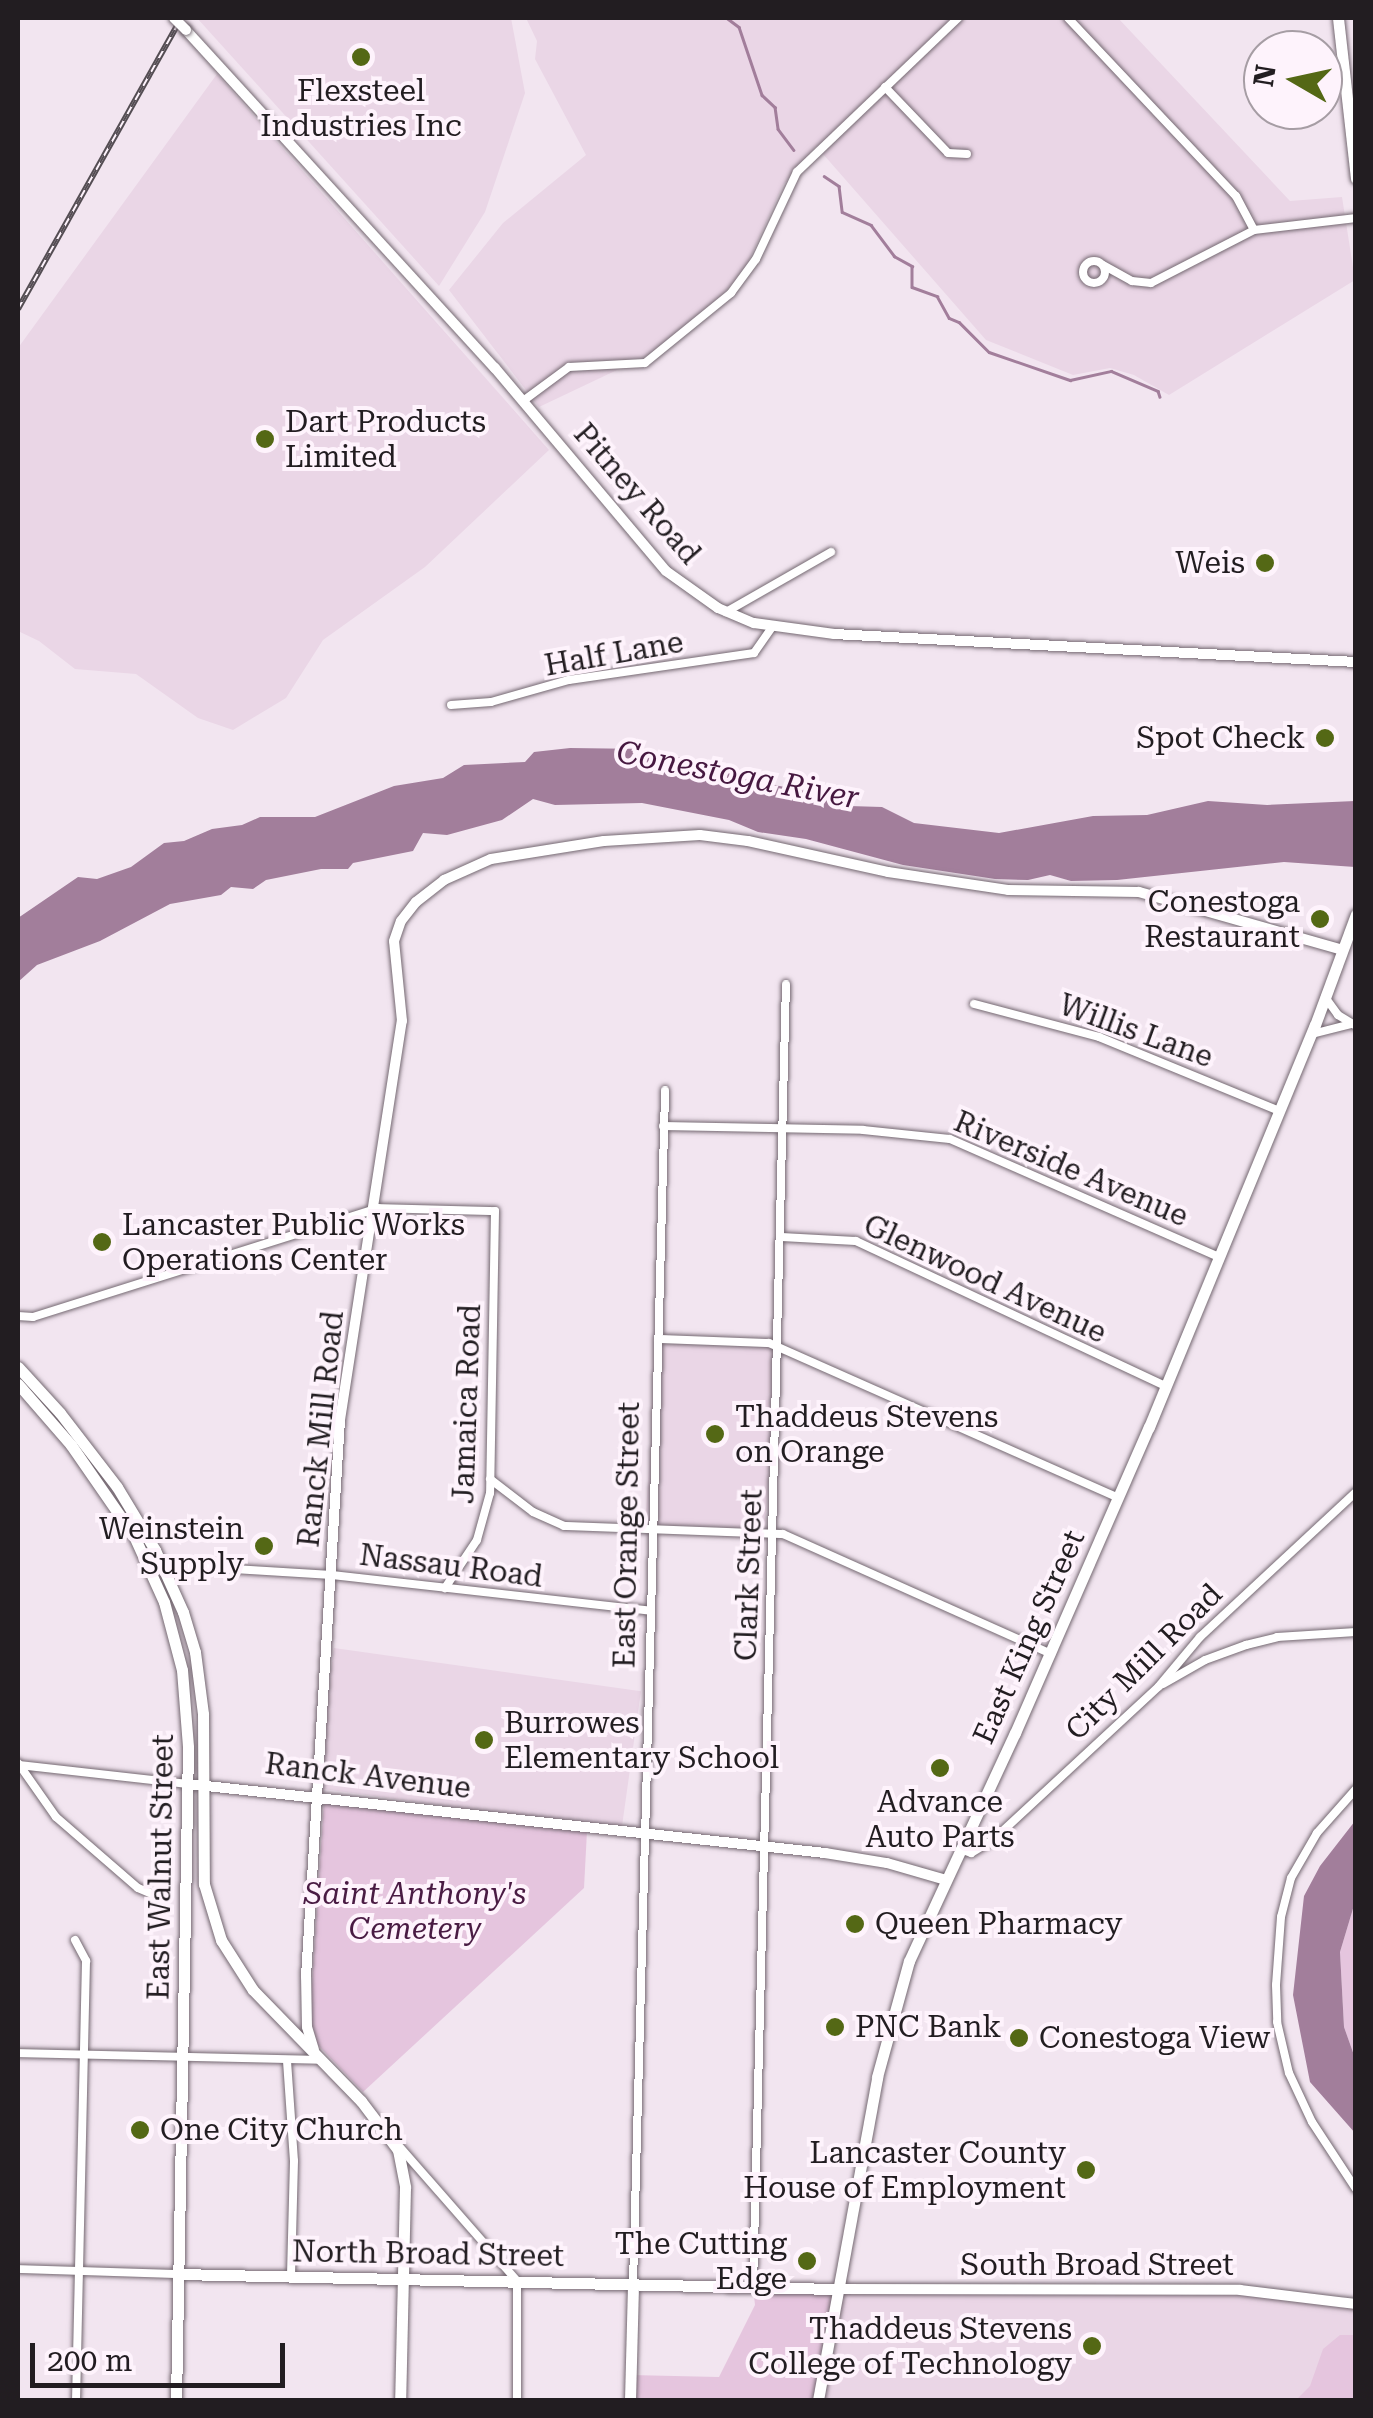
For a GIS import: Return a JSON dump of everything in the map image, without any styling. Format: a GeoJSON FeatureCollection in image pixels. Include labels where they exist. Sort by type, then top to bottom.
{"type":"FeatureCollection","features":[{"type":"Feature","properties":{"kind":"main road"},"geometry":{"type":"LineString","coordinates":[[1338,18],[1356,178]]}},
{"type":"Feature","properties":{"kind":"main road","name":"East King Street"},"geometry":{"type":"LineString","coordinates":[[818,2400],[888,2034],[909,1961],[1050,1654],[1166,1386],[1311,1034],[1356,914]]}},
{"type":"Feature","properties":{"kind":"main road","name":"East Walnut Street"},"geometry":{"type":"LineString","coordinates":[[18,1367],[108,1475],[172,1584],[198,1668],[203,1860],[208,1906],[244,1978],[314,2050]]}},
{"type":"Feature","properties":{"kind":"main road","name":"East Walnut Street"},"geometry":{"type":"LineString","coordinates":[[18,1384],[99,1482],[158,1584],[182,1670],[188,1784],[176,2400]]}},
{"type":"Feature","properties":{"kind":"main road"},"geometry":{"type":"LineString","coordinates":[[314,2050],[395,2143],[405,2176],[400,2400]]}},
{"type":"Feature","properties":{"kind":"main road","name":"North Broad Street"},"geometry":{"type":"LineString","coordinates":[[179,2274],[837,2289]]}},
{"type":"Feature","properties":{"kind":"main road","name":"East Orange Street"},"geometry":{"type":"LineString","coordinates":[[630,2400],[633,2284]]}},
{"type":"Feature","properties":{"kind":"street","name":"Pitney Road"},"geometry":{"type":"LineString","coordinates":[[174,18],[523,401],[666,571],[726,612],[772,627],[1356,662]]}},
{"type":"Feature","properties":{"kind":"street"},"geometry":{"type":"LineString","coordinates":[[523,401],[570,367],[644,362],[723,300],[756,259],[797,172],[958,18]]}},
{"type":"Feature","properties":{"kind":"street"},"geometry":{"type":"LineString","coordinates":[[1068,18],[1236,196],[1254,230]]}},
{"type":"Feature","properties":{"kind":"street"},"geometry":{"type":"LineString","coordinates":[[885,88],[948,153],[967,154]]}},
{"type":"Feature","properties":{"kind":"street"},"geometry":{"type":"LineString","coordinates":[[1103,266],[1132,281],[1151,283],[1254,230],[1356,218]]}},
{"type":"Feature","properties":{"kind":"street"},"geometry":{"type":"LineString","coordinates":[[726,612],[831,552]]}},
{"type":"Feature","properties":{"kind":"street","name":"Half Lane"},"geometry":{"type":"LineString","coordinates":[[451,706],[491,702],[569,680],[754,653],[772,627]]}},
{"type":"Feature","properties":{"kind":"street","name":"Ranck Mill Road"},"geometry":{"type":"LineString","coordinates":[[314,2050],[306,2020],[306,1977],[340,1420],[402,1021],[394,941],[401,922],[421,897],[465,868],[502,856],[604,841],[700,835],[748,841],[888,872],[1008,890],[1139,892],[1342,950]]}},
{"type":"Feature","properties":{"kind":"street","name":"Clark Street"},"geometry":{"type":"LineString","coordinates":[[753,2287],[786,984]]}},
{"type":"Feature","properties":{"kind":"street"},"geometry":{"type":"LineString","coordinates":[[1325,997],[1353,1025]]}},
{"type":"Feature","properties":{"kind":"street","name":"Willis Lane"},"geometry":{"type":"LineString","coordinates":[[974,1004],[1100,1038],[1279,1111]]}},
{"type":"Feature","properties":{"kind":"street"},"geometry":{"type":"LineString","coordinates":[[1311,1034],[1353,1025]]}},
{"type":"Feature","properties":{"kind":"street","name":"East Orange Street"},"geometry":{"type":"LineString","coordinates":[[633,2284],[664,1090]]}},
{"type":"Feature","properties":{"kind":"street","name":"Riverside Avenue"},"geometry":{"type":"LineString","coordinates":[[664,1126],[908,1132],[950,1139],[1219,1257]]}},
{"type":"Feature","properties":{"kind":"street"},"geometry":{"type":"LineString","coordinates":[[18,1316],[33,1318],[373,1209]]}},
{"type":"Feature","properties":{"kind":"street","name":"Jamaica Road"},"geometry":{"type":"LineString","coordinates":[[373,1209],[495,1211],[488,1509],[477,1540],[445,1588]]}},
{"type":"Feature","properties":{"kind":"street","name":"Glenwood Avenue"},"geometry":{"type":"LineString","coordinates":[[781,1238],[856,1241],[1166,1386]]}},
{"type":"Feature","properties":{"kind":"street"},"geometry":{"type":"LineString","coordinates":[[658,1339],[778,1347],[1118,1498]]}},
{"type":"Feature","properties":{"kind":"street"},"geometry":{"type":"LineString","coordinates":[[490,1479],[533,1512],[564,1526],[773,1533],[1050,1654]]}},
{"type":"Feature","properties":{"kind":"street","name":"City Mill Road"},"geometry":{"type":"LineString","coordinates":[[960,1849],[972,1853],[994,1838],[1159,1686],[1200,1637],[1356,1492]]}},
{"type":"Feature","properties":{"kind":"street","name":"Nassau Road"},"geometry":{"type":"LineString","coordinates":[[185,1566],[332,1575],[651,1611]]}},
{"type":"Feature","properties":{"kind":"street"},"geometry":{"type":"LineString","coordinates":[[1159,1686],[1205,1660],[1246,1645],[1277,1638],[1356,1632]]}},
{"type":"Feature","properties":{"kind":"street"},"geometry":{"type":"LineString","coordinates":[[18,1764],[56,1817],[138,1888],[160,1898]]}},
{"type":"Feature","properties":{"kind":"street","name":"Ranck Avenue"},"geometry":{"type":"LineString","coordinates":[[18,1764],[866,1859],[946,1880]]}},
{"type":"Feature","properties":{"kind":"street"},"geometry":{"type":"LineString","coordinates":[[1356,1789],[1317,1833],[1291,1878],[1281,1917],[1276,1996],[1280,2041],[1295,2088],[1356,2189]]}},
{"type":"Feature","properties":{"kind":"street"},"geometry":{"type":"LineString","coordinates":[[75,1940],[86,1961],[76,2400]]}},
{"type":"Feature","properties":{"kind":"street","name":"Ranck Mill Road"},"geometry":{"type":"LineString","coordinates":[[302,1991],[306,1977]]}},
{"type":"Feature","properties":{"kind":"street"},"geometry":{"type":"LineString","coordinates":[[18,2053],[287,2061],[306,2058],[326,2063]]}},
{"type":"Feature","properties":{"kind":"street"},"geometry":{"type":"LineString","coordinates":[[287,2061],[294,2162],[291,2276]]}},
{"type":"Feature","properties":{"kind":"street"},"geometry":{"type":"LineString","coordinates":[[395,2143],[517,2281],[517,2400]]}},
{"type":"Feature","properties":{"kind":"street","name":"North Broad Street"},"geometry":{"type":"LineString","coordinates":[[18,2269],[179,2274]]}},
{"type":"Feature","properties":{"kind":"street","name":"South Broad Street"},"geometry":{"type":"LineString","coordinates":[[837,2289],[1251,2290],[1356,2304]]}},
{"type":"Feature","properties":{"kind":"shaded area"},"geometry":{"type":"Polygon","coordinates":[[[197,18],[511,18],[525,93],[485,212],[439,286],[197,18]]]}},
{"type":"Feature","properties":{"kind":"shaded area"},"geometry":{"type":"Polygon","coordinates":[[[526,18],[1118,18],[1290,201],[1342,197],[1355,280],[1169,395],[1134,375],[1110,368],[1073,375],[986,340],[816,146],[783,185],[745,269],[721,296],[657,351],[539,407],[449,290],[503,223],[586,155],[535,59],[537,41],[526,18]]]}},
{"type":"Feature","properties":{"kind":"shaded area"},"geometry":{"type":"Polygon","coordinates":[[[217,74],[549,450],[425,567],[323,640],[286,698],[233,730],[198,718],[136,674],[75,669],[39,641],[18,631],[18,348],[217,74]]]}},
{"type":"Feature","properties":{"kind":"shaded area"},"geometry":{"type":"Polygon","coordinates":[[[570,748],[645,749],[707,764],[744,779],[830,796],[849,806],[882,807],[914,823],[999,833],[1093,816],[1147,815],[1208,801],[1267,805],[1355,801],[1355,867],[1284,862],[1117,880],[1071,881],[1050,875],[1028,880],[995,879],[903,865],[806,839],[758,832],[729,820],[642,803],[555,805],[533,799],[502,820],[447,835],[423,833],[413,851],[353,863],[348,869],[321,869],[266,880],[253,889],[231,887],[221,895],[170,904],[100,941],[37,965],[18,982],[18,918],[78,877],[97,879],[131,867],[164,843],[184,841],[212,829],[242,825],[260,817],[315,817],[394,786],[443,778],[464,765],[525,762],[534,752],[570,748]]]}},
{"type":"Feature","properties":{"kind":"shaded area","name":"Thaddeus Stevens on Orange"},"geometry":{"type":"Polygon","coordinates":[[[658,1339],[778,1347],[764,1539],[645,1531],[658,1339]]]}},
{"type":"Feature","properties":{"kind":"shaded area","name":"Burrowes Elementary School"},"geometry":{"type":"Polygon","coordinates":[[[334,1648],[641,1691],[621,1831],[314,1788],[334,1648]]]}},
{"type":"Feature","properties":{"kind":"shaded area"},"geometry":{"type":"Polygon","coordinates":[[[1355,1821],[1355,1902],[1340,1952],[1344,2027],[1355,2058],[1355,2133],[1310,2082],[1293,1995],[1304,1896],[1320,1866],[1355,1821]]]}},
{"type":"Feature","properties":{"kind":"shaded area","name":"Thaddeus Stevens College of Technology"},"geometry":{"type":"Polygon","coordinates":[[[837,2289],[1240,2290],[1355,2304],[1355,2400],[818,2400],[837,2289]]]}},
{"type":"Feature","properties":{"kind":"green space","name":"Saint Anthony's Cemetery"},"geometry":{"type":"Polygon","coordinates":[[[324,1801],[587,1831],[584,1888],[363,2092],[317,2044],[310,2015],[324,1801]]]}},
{"type":"Feature","properties":{"kind":"green space"},"geometry":{"type":"Polygon","coordinates":[[[1355,1902],[1355,2058],[1344,2027],[1340,1952],[1355,1902]]]}},
{"type":"Feature","properties":{"kind":"green space"},"geometry":{"type":"Polygon","coordinates":[[[753,2287],[837,2289],[818,2400],[630,2400],[630,2375],[719,2377],[755,2305],[753,2287]]]}},
{"type":"Feature","properties":{"kind":"green space"},"geometry":{"type":"Polygon","coordinates":[[[1340,2335],[1354,2335],[1355,2400],[1296,2400],[1310,2386],[1323,2349],[1340,2335]]]}},
{"type":"Feature","properties":{"kind":"waterway"},"geometry":{"type":"LineString","coordinates":[[727,18],[739,27],[762,95],[775,107],[778,129],[794,150]]}},
{"type":"Feature","properties":{"kind":"waterway"},"geometry":{"type":"LineString","coordinates":[[824,176],[839,186],[842,212],[871,225],[894,256],[912,266],[912,287],[937,296],[949,318],[959,322],[989,352],[1070,380],[1111,371],[1158,391],[1160,397]]}},
{"type":"Feature","properties":{"kind":"railway"},"geometry":{"type":"LineString","coordinates":[[18,309],[181,18]]}},
{"type":"Feature","properties":{"kind":"place","name":"Flexsteel Industries Inc"},"geometry":{"type":"Point","coordinates":[361,57]}},
{"type":"Feature","properties":{"kind":"place","name":"Dart Products Limited"},"geometry":{"type":"Point","coordinates":[265,439]}},
{"type":"Feature","properties":{"kind":"place","name":"Weis"},"geometry":{"type":"Point","coordinates":[1265,563]}},
{"type":"Feature","properties":{"kind":"place","name":"Spot Check"},"geometry":{"type":"Point","coordinates":[1325,738]}},
{"type":"Feature","properties":{"kind":"place","name":"Conestoga Restaurant"},"geometry":{"type":"Point","coordinates":[1320,919]}},
{"type":"Feature","properties":{"kind":"place","name":"Lancaster Public Works Operations Center"},"geometry":{"type":"Point","coordinates":[102,1242]}},
{"type":"Feature","properties":{"kind":"place","name":"Thaddeus Stevens on Orange"},"geometry":{"type":"Point","coordinates":[715,1434]}},
{"type":"Feature","properties":{"kind":"place","name":"Weinstein Supply"},"geometry":{"type":"Point","coordinates":[264,1546]}},
{"type":"Feature","properties":{"kind":"place","name":"Burrowes Elementary School"},"geometry":{"type":"Point","coordinates":[484,1740]}},
{"type":"Feature","properties":{"kind":"place","name":"Advance Auto Parts"},"geometry":{"type":"Point","coordinates":[940,1768]}},
{"type":"Feature","properties":{"kind":"place","name":"Queen Pharmacy"},"geometry":{"type":"Point","coordinates":[855,1924]}},
{"type":"Feature","properties":{"kind":"place","name":"PNC Bank"},"geometry":{"type":"Point","coordinates":[835,2027]}},
{"type":"Feature","properties":{"kind":"place","name":"Conestoga View"},"geometry":{"type":"Point","coordinates":[1019,2038]}},
{"type":"Feature","properties":{"kind":"place","name":"One City Church"},"geometry":{"type":"Point","coordinates":[140,2130]}},
{"type":"Feature","properties":{"kind":"place","name":"Lancaster County House of Employment"},"geometry":{"type":"Point","coordinates":[1086,2170]}},
{"type":"Feature","properties":{"kind":"place","name":"The Cutting Edge"},"geometry":{"type":"Point","coordinates":[807,2261]}},
{"type":"Feature","properties":{"kind":"place","name":"Thaddeus Stevens College of Technology"},"geometry":{"type":"Point","coordinates":[1092,2346]}},
{"type":"Feature","properties":{"kind":"water label","name":"Conestoga River"},"geometry":{"type":"Point","coordinates":[738,775]}}]}
